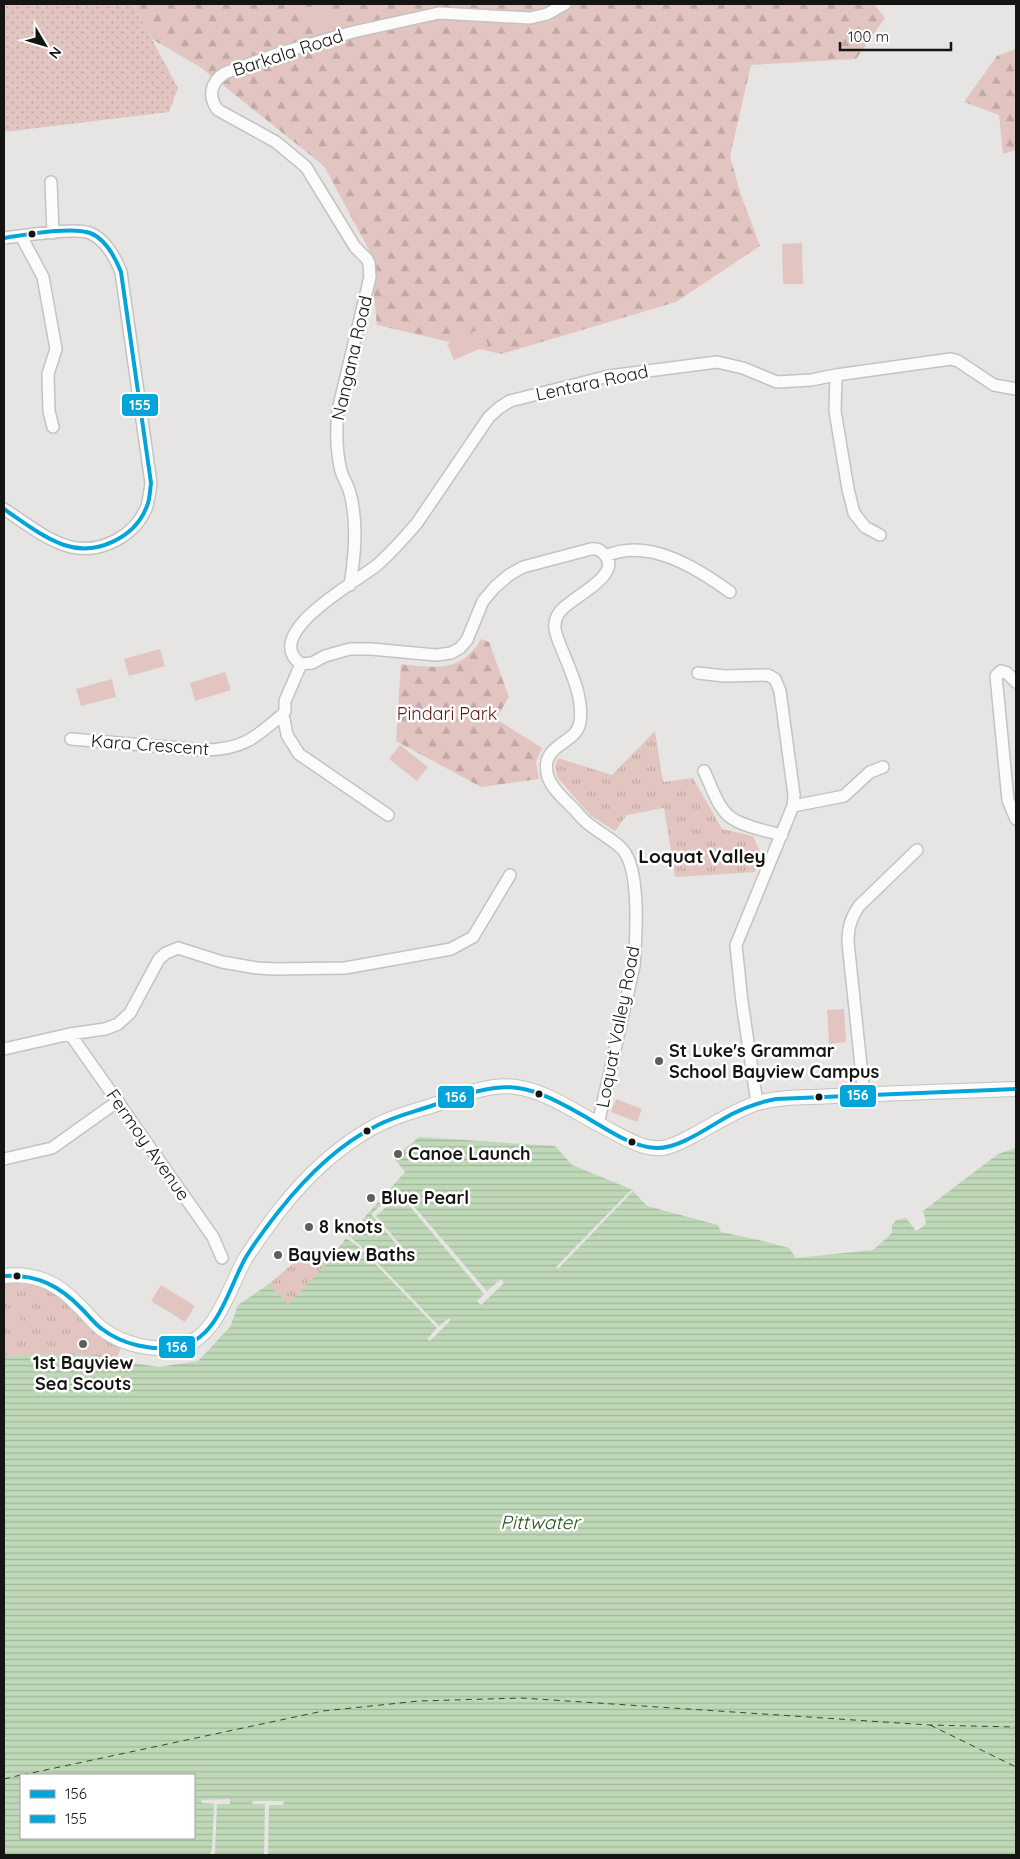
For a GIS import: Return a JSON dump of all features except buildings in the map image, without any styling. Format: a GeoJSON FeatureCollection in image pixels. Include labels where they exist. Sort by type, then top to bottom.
{"type":"FeatureCollection","features":[{"type":"Feature","properties":{"kind":"main road"},"geometry":{"type":"LineString","coordinates":[[4,1276],[29,1276],[48,1281],[66,1292],[102,1328],[126,1341],[158,1348],[181,1346],[195,1341],[207,1330],[218,1314],[252,1249],[297,1190],[334,1154],[374,1127],[435,1104],[497,1086],[519,1087],[529,1090],[642,1146],[658,1148],[682,1141],[757,1103],[864,1095],[1016,1089]]}},
{"type":"Feature","properties":{"kind":"street","name":"Barkala Road"},"geometry":{"type":"LineString","coordinates":[[370,278],[367,258],[355,247],[306,167],[276,142],[218,110],[211,97],[216,82],[225,73],[280,53],[353,32],[438,13],[530,18],[547,14],[565,4]]}},
{"type":"Feature","properties":{"kind":"street"},"geometry":{"type":"LineString","coordinates":[[51,182],[53,233]]}},
{"type":"Feature","properties":{"kind":"street"},"geometry":{"type":"LineString","coordinates":[[4,238],[84,231],[98,238],[109,248],[121,272],[151,483],[147,504],[136,525],[124,536],[107,545],[90,548],[71,547],[54,540],[4,508]]}},
{"type":"Feature","properties":{"kind":"street"},"geometry":{"type":"LineString","coordinates":[[21,236],[43,277],[56,349],[48,374],[49,411],[53,427]]}},
{"type":"Feature","properties":{"kind":"street","name":"Nangana Road"},"geometry":{"type":"LineString","coordinates":[[350,585],[354,556],[354,521],[350,492],[342,474],[338,458],[336,429],[338,410],[370,278]]}},
{"type":"Feature","properties":{"kind":"street","name":"Lentara Road"},"geometry":{"type":"LineString","coordinates":[[301,664],[294,658],[290,649],[294,634],[316,609],[377,565],[405,538],[489,417],[510,401],[609,376],[717,362],[743,368],[777,382],[811,380],[951,359],[958,361],[994,385],[1016,389]]}},
{"type":"Feature","properties":{"kind":"street"},"geometry":{"type":"LineString","coordinates":[[836,375],[835,411],[848,489],[854,513],[866,527],[880,535]]}},
{"type":"Feature","properties":{"kind":"street"},"geometry":{"type":"LineString","coordinates":[[388,815],[299,754],[288,734],[283,714],[285,711],[284,701],[301,664],[312,663],[325,656],[350,649],[370,649],[436,656],[451,653],[460,648],[467,640],[483,601],[495,586],[509,575],[524,568],[590,549],[601,551],[606,556],[612,553],[632,550],[667,555],[708,576],[730,592]]}},
{"type":"Feature","properties":{"kind":"street","name":"Loquat Valley Road"},"geometry":{"type":"LineString","coordinates":[[598,1124],[634,966],[635,879],[625,852],[582,818],[552,785],[547,766],[554,749],[575,733],[580,722],[578,691],[556,634],[556,619],[566,605],[599,581],[606,573],[609,564],[606,556]]}},
{"type":"Feature","properties":{"kind":"street"},"geometry":{"type":"LineString","coordinates":[[1016,682],[1007,673],[1001,671],[996,676],[1008,800],[1016,819]]}},
{"type":"Feature","properties":{"kind":"street"},"geometry":{"type":"LineString","coordinates":[[698,673],[724,676],[768,675],[775,679],[780,691],[794,795],[793,806],[736,945],[742,1002],[757,1103]]}},
{"type":"Feature","properties":{"kind":"street","name":"Kara Crescent"},"geometry":{"type":"LineString","coordinates":[[71,739],[222,750],[242,745],[254,738],[283,714]]}},
{"type":"Feature","properties":{"kind":"street"},"geometry":{"type":"LineString","coordinates":[[793,806],[844,796],[870,772],[883,767]]}},
{"type":"Feature","properties":{"kind":"street"},"geometry":{"type":"LineString","coordinates":[[704,771],[721,806],[730,817],[756,828],[782,835]]}},
{"type":"Feature","properties":{"kind":"street"},"geometry":{"type":"LineString","coordinates":[[864,1095],[848,942],[848,926],[860,906],[917,850]]}},
{"type":"Feature","properties":{"kind":"street"},"geometry":{"type":"LineString","coordinates":[[4,1049],[70,1034],[105,1029],[118,1024],[130,1013],[159,959],[166,952],[178,948],[222,962],[257,968],[345,968],[451,949],[473,936],[510,875]]}},
{"type":"Feature","properties":{"kind":"street","name":"Fermoy Avenue"},"geometry":{"type":"LineString","coordinates":[[70,1034],[213,1237],[222,1258]]}},
{"type":"Feature","properties":{"kind":"street"},"geometry":{"type":"LineString","coordinates":[[4,1159],[52,1148],[118,1102]]}},
{"type":"Feature","properties":{"kind":"green space"},"geometry":{"type":"Polygon","coordinates":[[[4,4],[133,4],[178,88],[169,112],[4,132],[4,4]]]}},
{"type":"Feature","properties":{"kind":"green space"},"geometry":{"type":"Polygon","coordinates":[[[133,4],[874,4],[885,18],[856,59],[751,65],[730,156],[741,195],[760,246],[676,302],[501,354],[377,325],[369,250],[324,166],[200,67],[152,39],[133,4]]]}},
{"type":"Feature","properties":{"kind":"green space"},"geometry":{"type":"Polygon","coordinates":[[[303,6],[333,10],[332,25],[301,22],[303,6]]]}},
{"type":"Feature","properties":{"kind":"green space"},"geometry":{"type":"Polygon","coordinates":[[[1016,49],[1016,150],[1003,154],[999,115],[964,102],[997,56],[1016,49]]]}},
{"type":"Feature","properties":{"kind":"green space"},"geometry":{"type":"Polygon","coordinates":[[[802,243],[803,284],[783,284],[782,244],[802,243]]]}},
{"type":"Feature","properties":{"kind":"green space"},"geometry":{"type":"Polygon","coordinates":[[[481,328],[488,345],[454,360],[447,344],[481,328]]]}},
{"type":"Feature","properties":{"kind":"green space","name":"Pindari Park"},"geometry":{"type":"Polygon","coordinates":[[[481,639],[489,642],[509,697],[496,719],[542,748],[536,762],[539,779],[481,787],[396,741],[401,664],[436,667],[456,663],[465,658],[481,639]]]}},
{"type":"Feature","properties":{"kind":"green space"},"geometry":{"type":"Polygon","coordinates":[[[160,649],[165,666],[129,676],[124,659],[160,649]]]}},
{"type":"Feature","properties":{"kind":"green space"},"geometry":{"type":"Polygon","coordinates":[[[225,672],[231,690],[195,701],[190,683],[225,672]]]}},
{"type":"Feature","properties":{"kind":"green space"},"geometry":{"type":"Polygon","coordinates":[[[112,679],[116,697],[81,706],[76,689],[112,679]]]}},
{"type":"Feature","properties":{"kind":"green space"},"geometry":{"type":"Polygon","coordinates":[[[655,731],[663,782],[693,778],[722,829],[753,836],[762,856],[755,872],[675,877],[664,808],[627,815],[615,831],[590,815],[557,777],[555,766],[558,758],[612,775],[655,731]]]}},
{"type":"Feature","properties":{"kind":"green space"},"geometry":{"type":"Polygon","coordinates":[[[400,745],[428,767],[417,781],[389,759],[400,745]]]}},
{"type":"Feature","properties":{"kind":"green space"},"geometry":{"type":"Polygon","coordinates":[[[844,1009],[846,1042],[829,1044],[827,1010],[844,1009]]]}},
{"type":"Feature","properties":{"kind":"green space"},"geometry":{"type":"Polygon","coordinates":[[[616,1099],[642,1109],[637,1122],[611,1112],[616,1099]]]}},
{"type":"Feature","properties":{"kind":"green space"},"geometry":{"type":"Polygon","coordinates":[[[312,1247],[327,1263],[287,1305],[269,1284],[312,1247]]]}},
{"type":"Feature","properties":{"kind":"green space"},"geometry":{"type":"Polygon","coordinates":[[[17,1283],[42,1286],[54,1293],[72,1307],[90,1327],[122,1345],[116,1360],[72,1353],[4,1356],[4,1284],[17,1283]]]}},
{"type":"Feature","properties":{"kind":"green space"},"geometry":{"type":"Polygon","coordinates":[[[161,1285],[195,1306],[185,1322],[151,1301],[161,1285]]]}},
{"type":"Feature","properties":{"kind":"green space"},"geometry":{"type":"Polygon","coordinates":[[[18,1296],[38,1312],[31,1321],[11,1305],[18,1296]]]}},
{"type":"Feature","properties":{"kind":"green space"},"geometry":{"type":"Polygon","coordinates":[[[8,1308],[28,1325],[21,1334],[4,1321],[4,1313],[8,1308]]]}},
{"type":"Feature","properties":{"kind":"water","name":"Pittwater"},"geometry":{"type":"Polygon","coordinates":[[[419,1137],[555,1146],[572,1165],[631,1189],[647,1206],[718,1225],[721,1232],[789,1248],[796,1258],[873,1250],[892,1233],[892,1225],[896,1220],[906,1218],[916,1231],[924,1226],[926,1222],[923,1211],[998,1154],[1016,1148],[1016,1855],[4,1855],[4,1356],[72,1353],[159,1367],[198,1361],[230,1327],[238,1305],[269,1284],[288,1304],[327,1263],[346,1238],[405,1172],[394,1158],[419,1137]]]}},
{"type":"Feature","properties":{"kind":"pier"},"geometry":{"type":"Polygon","coordinates":[[[399,1189],[487,1291],[501,1279],[504,1283],[481,1305],[477,1301],[484,1294],[400,1195],[376,1216],[403,1248],[401,1250],[371,1214],[387,1200],[377,1203],[381,1199],[392,1196],[399,1189]]]}},
{"type":"Feature","properties":{"kind":"pier"},"geometry":{"type":"Polygon","coordinates":[[[631,1190],[633,1191],[558,1269],[556,1267],[631,1190]]]}},
{"type":"Feature","properties":{"kind":"pier"},"geometry":{"type":"Polygon","coordinates":[[[348,1235],[439,1326],[449,1318],[451,1320],[430,1341],[427,1339],[437,1328],[360,1248],[346,1238],[348,1235]]]}},
{"type":"Feature","properties":{"kind":"pier"},"geometry":{"type":"Polygon","coordinates":[[[230,1799],[230,1804],[217,1804],[215,1852],[214,1855],[210,1855],[212,1850],[214,1804],[201,1803],[202,1800],[230,1799]]]}},
{"type":"Feature","properties":{"kind":"pier"},"geometry":{"type":"Polygon","coordinates":[[[253,1801],[284,1801],[283,1805],[269,1805],[268,1855],[264,1855],[265,1804],[252,1804],[253,1801]]]}},
{"type":"Feature","properties":{"kind":"ferry route"},"geometry":{"type":"LineString","coordinates":[[27,1774],[323,1711],[419,1701],[522,1698],[929,1725],[1016,1727]]}},
{"type":"Feature","properties":{"kind":"ferry route"},"geometry":{"type":"LineString","coordinates":[[930,1725],[1016,1767]]}},
{"type":"Feature","properties":{"kind":"ferry route"},"geometry":{"type":"LineString","coordinates":[[4,1779],[20,1775]]}},
{"type":"Feature","properties":{"kind":"transit line","name":"155"},"geometry":{"type":"LineString","coordinates":[[4,238],[48,232],[82,231],[96,236],[113,255],[121,272],[151,483],[148,503],[141,517],[124,535],[113,542],[101,546],[76,548],[56,542],[40,534],[4,509]]}},
{"type":"Feature","properties":{"kind":"transit line","name":"156"},"geometry":{"type":"LineString","coordinates":[[4,1276],[27,1277],[47,1283],[74,1301],[99,1327],[110,1335],[128,1343],[158,1348],[178,1347],[192,1342],[213,1323],[221,1311],[246,1257],[258,1239],[289,1199],[323,1163],[348,1143],[376,1126],[458,1097],[495,1088],[526,1089],[561,1104],[628,1141],[656,1148],[675,1145],[685,1141],[737,1111],[776,1099],[1016,1089]]}},
{"type":"Feature","properties":{"kind":"place","name":"St Luke's Grammar School Bayview Campus"},"geometry":{"type":"Point","coordinates":[659,1061]}},
{"type":"Feature","properties":{"kind":"place","name":"Canoe Launch"},"geometry":{"type":"Point","coordinates":[398,1154]}},
{"type":"Feature","properties":{"kind":"place","name":"Blue Pearl"},"geometry":{"type":"Point","coordinates":[371,1198]}},
{"type":"Feature","properties":{"kind":"place","name":"8 knots"},"geometry":{"type":"Point","coordinates":[309,1227]}},
{"type":"Feature","properties":{"kind":"place","name":"Bayview Baths"},"geometry":{"type":"Point","coordinates":[278,1255]}},
{"type":"Feature","properties":{"kind":"place","name":"1st Bayview Sea Scouts"},"geometry":{"type":"Point","coordinates":[83,1344]}},
{"type":"Feature","properties":{"kind":"district","name":"Loquat Valley"},"geometry":{"type":"Point","coordinates":[702,856]}}]}
